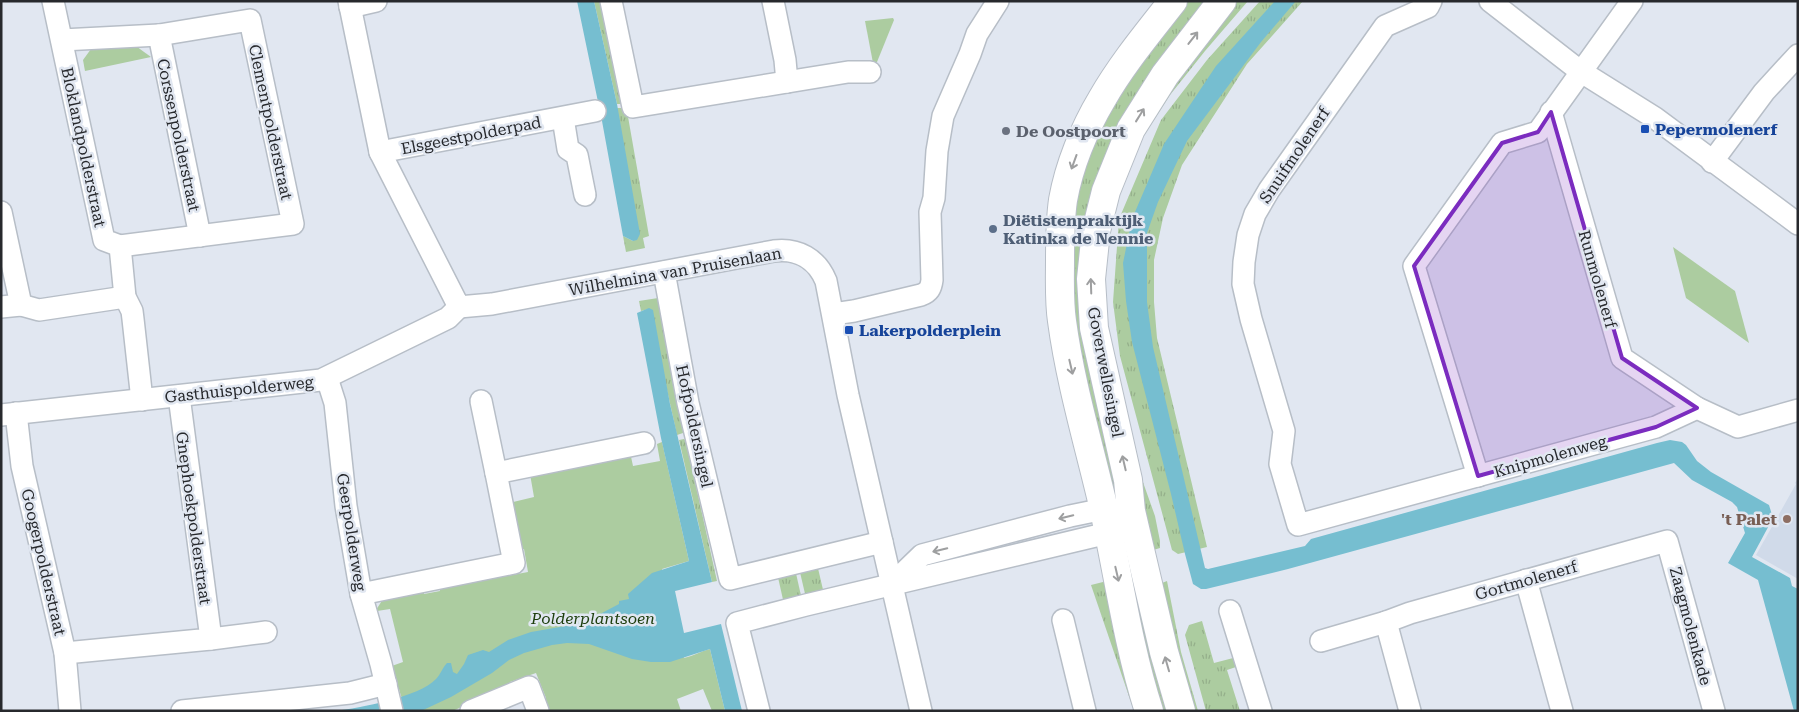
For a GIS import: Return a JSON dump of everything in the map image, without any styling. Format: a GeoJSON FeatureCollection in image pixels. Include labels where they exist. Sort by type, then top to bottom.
{"type":"FeatureCollection","features":[{"type":"Feature","properties":{"kind":"main road","name":"Goverwellesingel"},"geometry":{"type":"LineString","coordinates":[[1149,711],[1142,688],[1067,351],[1062,319],[1060,226],[1063,199],[1070,174],[1084,136],[1102,99],[1120,71],[1173,1]]}},
{"type":"Feature","properties":{"kind":"main road","name":"Goverwellesingel"},"geometry":{"type":"LineString","coordinates":[[1181,711],[1164,652],[1131,511],[1128,480],[1094,328],[1091,279],[1096,231],[1106,191],[1131,129],[1165,75],[1222,1]]}},
{"type":"Feature","properties":{"kind":"street","name":"Bloklandpolderstraat"},"geometry":{"type":"LineString","coordinates":[[53,1],[104,240],[120,246],[125,297],[132,311],[142,400]]}},
{"type":"Feature","properties":{"kind":"street"},"geometry":{"type":"LineString","coordinates":[[376,1],[349,4],[380,152],[459,307]]}},
{"type":"Feature","properties":{"kind":"street"},"geometry":{"type":"LineString","coordinates":[[611,1],[633,107],[848,72],[870,72]]}},
{"type":"Feature","properties":{"kind":"street"},"geometry":{"type":"LineString","coordinates":[[774,1],[785,60],[787,82]]}},
{"type":"Feature","properties":{"kind":"street"},"geometry":{"type":"LineString","coordinates":[[833,314],[921,295],[931,288],[930,212],[934,198],[937,151],[943,116],[977,34],[998,1]]}},
{"type":"Feature","properties":{"kind":"street","name":"Snuifmolenerf"},"geometry":{"type":"LineString","coordinates":[[1298,525],[1280,464],[1284,431],[1251,319],[1243,284],[1248,235],[1255,214],[1269,190],[1385,26],[1428,7],[1430,1]]}},
{"type":"Feature","properties":{"kind":"street"},"geometry":{"type":"LineString","coordinates":[[1490,1],[1580,71],[1655,118],[1798,224]]}},
{"type":"Feature","properties":{"kind":"street"},"geometry":{"type":"LineString","coordinates":[[1478,476],[1414,266],[1502,143],[1538,132],[1632,1]]}},
{"type":"Feature","properties":{"kind":"street","name":"Clementpolderstraat"},"geometry":{"type":"LineString","coordinates":[[159,34],[250,20],[293,224],[200,236]]}},
{"type":"Feature","properties":{"kind":"street"},"geometry":{"type":"LineString","coordinates":[[62,40],[159,34]]}},
{"type":"Feature","properties":{"kind":"street","name":"Corssenpolderstraat"},"geometry":{"type":"LineString","coordinates":[[159,34],[200,236]]}},
{"type":"Feature","properties":{"kind":"street"},"geometry":{"type":"LineString","coordinates":[[1712,162],[1764,92],[1798,55]]}},
{"type":"Feature","properties":{"kind":"street","name":"Elsgeestpolderpad"},"geometry":{"type":"LineString","coordinates":[[380,152],[595,111]]}},
{"type":"Feature","properties":{"kind":"street","name":"Runmolenerf"},"geometry":{"type":"LineString","coordinates":[[1551,112],[1622,358],[1697,408]]}},
{"type":"Feature","properties":{"kind":"street","name":"Elsgeestpolderpad"},"geometry":{"type":"LineString","coordinates":[[562,118],[568,149],[577,154],[585,194]]}},
{"type":"Feature","properties":{"kind":"street"},"geometry":{"type":"LineString","coordinates":[[1,212],[11,306],[39,310],[125,297]]}},
{"type":"Feature","properties":{"kind":"street"},"geometry":{"type":"LineString","coordinates":[[120,246],[200,236]]}},
{"type":"Feature","properties":{"kind":"street","name":"Wilhelmina van Pruisenlaan"},"geometry":{"type":"LineString","coordinates":[[459,307],[492,304],[774,251],[794,251],[810,259],[822,273],[833,314],[848,395],[921,711]]}},
{"type":"Feature","properties":{"kind":"street","name":"Hofpoldersingel"},"geometry":{"type":"LineString","coordinates":[[664,272],[688,403],[730,579],[882,542]]}},
{"type":"Feature","properties":{"kind":"street","name":"Gasthuispolderweg"},"geometry":{"type":"LineString","coordinates":[[8,414],[327,378],[448,318],[459,307]]}},
{"type":"Feature","properties":{"kind":"street","name":"Geerpolderweg"},"geometry":{"type":"LineString","coordinates":[[327,378],[334,398],[346,506],[361,594],[389,698]]}},
{"type":"Feature","properties":{"kind":"street","name":"Gnephoekpolderstraat"},"geometry":{"type":"LineString","coordinates":[[179,396],[211,639]]}},
{"type":"Feature","properties":{"kind":"street"},"geometry":{"type":"LineString","coordinates":[[361,594],[514,563],[482,401]]}},
{"type":"Feature","properties":{"kind":"street"},"geometry":{"type":"LineString","coordinates":[[1697,408],[1738,426],[1798,410]]}},
{"type":"Feature","properties":{"kind":"street","name":"Knipmolenweg"},"geometry":{"type":"LineString","coordinates":[[1298,525],[1656,427],[1697,408]]}},
{"type":"Feature","properties":{"kind":"street","name":"Googerpolderstraat"},"geometry":{"type":"LineString","coordinates":[[8,414],[22,466],[65,654],[70,711]]}},
{"type":"Feature","properties":{"kind":"street"},"geometry":{"type":"LineString","coordinates":[[496,473],[644,443]]}},
{"type":"Feature","properties":{"kind":"street"},"geometry":{"type":"LineString","coordinates":[[759,711],[737,623],[892,584],[922,555],[1070,516],[1106,521],[1131,511]]}},
{"type":"Feature","properties":{"kind":"street","name":"Gortmolenerf"},"geometry":{"type":"LineString","coordinates":[[1321,640],[1667,541]]}},
{"type":"Feature","properties":{"kind":"street","name":"Zaagmolenkade"},"geometry":{"type":"LineString","coordinates":[[1667,541],[1714,711]]}},
{"type":"Feature","properties":{"kind":"street"},"geometry":{"type":"LineString","coordinates":[[1526,580],[1562,711]]}},
{"type":"Feature","properties":{"kind":"street"},"geometry":{"type":"LineString","coordinates":[[1230,611],[1260,711]]}},
{"type":"Feature","properties":{"kind":"street"},"geometry":{"type":"LineString","coordinates":[[1063,620],[1085,711]]}},
{"type":"Feature","properties":{"kind":"street"},"geometry":{"type":"LineString","coordinates":[[1386,622],[1410,711]]}},
{"type":"Feature","properties":{"kind":"street"},"geometry":{"type":"LineString","coordinates":[[65,654],[266,632]]}},
{"type":"Feature","properties":{"kind":"street"},"geometry":{"type":"LineString","coordinates":[[471,711],[529,688],[538,711]]}},
{"type":"Feature","properties":{"kind":"street"},"geometry":{"type":"LineString","coordinates":[[182,711],[350,693],[389,698]]}},
{"type":"Feature","properties":{"kind":"highlighted area"},"geometry":{"type":"Polygon","coordinates":[[[1551,112],[1582,225],[1622,358],[1697,408],[1656,427],[1478,476],[1414,266],[1502,143],[1538,132],[1551,112]]]}},
{"type":"Feature","properties":{"kind":"shaded area","name":"'t Palet"},"geometry":{"type":"Polygon","coordinates":[[[1798,478],[1798,579],[1756,555],[1798,478]]]}},
{"type":"Feature","properties":{"kind":"green space"},"geometry":{"type":"Polygon","coordinates":[[[594,1],[604,1],[625,98],[621,104],[617,104],[594,1]]]}},
{"type":"Feature","properties":{"kind":"green space"},"geometry":{"type":"Polygon","coordinates":[[[1181,1],[1208,1],[1098,193],[1118,496],[1109,496],[1075,337],[1065,230],[1093,134],[1181,1]]]}},
{"type":"Feature","properties":{"kind":"green space"},"geometry":{"type":"Polygon","coordinates":[[[1234,1],[1248,1],[1170,95],[1138,145],[1117,196],[1108,229],[1105,279],[1107,327],[1139,471],[1155,516],[1160,541],[1160,548],[1150,551],[1099,323],[1102,231],[1145,119],[1234,1]]]}},
{"type":"Feature","properties":{"kind":"green space"},"geometry":{"type":"Polygon","coordinates":[[[1260,1],[1303,1],[1247,64],[1182,165],[1163,218],[1154,260],[1154,302],[1157,338],[1207,547],[1178,554],[1172,550],[1120,356],[1113,302],[1119,219],[1161,120],[1207,60],[1260,1]]]}},
{"type":"Feature","properties":{"kind":"green space"},"geometry":{"type":"Polygon","coordinates":[[[893,18],[894,20],[877,62],[873,63],[865,21],[893,18]]]}},
{"type":"Feature","properties":{"kind":"green space"},"geometry":{"type":"Polygon","coordinates":[[[133,44],[151,57],[85,71],[83,60],[91,49],[133,44]]]}},
{"type":"Feature","properties":{"kind":"green space"},"geometry":{"type":"Polygon","coordinates":[[[617,108],[627,111],[649,236],[643,238],[645,248],[626,252],[623,236],[633,241],[617,108]]]}},
{"type":"Feature","properties":{"kind":"green space"},"geometry":{"type":"Polygon","coordinates":[[[1673,247],[1735,291],[1749,343],[1686,298],[1673,247]]]}},
{"type":"Feature","properties":{"kind":"green space"},"geometry":{"type":"Polygon","coordinates":[[[658,298],[683,430],[683,433],[677,435],[649,309],[641,311],[639,301],[658,298]]]}},
{"type":"Feature","properties":{"kind":"green space"},"geometry":{"type":"Polygon","coordinates":[[[684,439],[717,581],[712,582],[679,440],[684,439]]]}},
{"type":"Feature","properties":{"kind":"green space","name":"Polderplantsoen"},"geometry":{"type":"Polygon","coordinates":[[[662,442],[689,561],[662,569],[684,658],[710,649],[725,711],[712,711],[703,689],[677,699],[681,711],[546,711],[541,700],[546,698],[536,673],[510,682],[512,687],[452,711],[410,711],[399,689],[395,689],[389,667],[403,662],[390,609],[376,610],[385,596],[423,589],[424,594],[440,591],[439,585],[500,574],[501,577],[528,572],[524,549],[518,549],[509,503],[534,497],[530,474],[630,452],[633,466],[660,461],[657,444],[662,442]]]}},
{"type":"Feature","properties":{"kind":"green space"},"geometry":{"type":"Polygon","coordinates":[[[817,564],[824,594],[806,598],[799,568],[817,564]]]}},
{"type":"Feature","properties":{"kind":"green space"},"geometry":{"type":"Polygon","coordinates":[[[795,569],[802,600],[784,604],[777,573],[795,569]]]}},
{"type":"Feature","properties":{"kind":"green space"},"geometry":{"type":"Polygon","coordinates":[[[1159,569],[1162,583],[1167,581],[1181,652],[1198,711],[1191,711],[1155,571],[1159,569]]]}},
{"type":"Feature","properties":{"kind":"green space"},"geometry":{"type":"Polygon","coordinates":[[[1135,577],[1170,711],[1156,711],[1125,580],[1135,577]]]}},
{"type":"Feature","properties":{"kind":"green space"},"geometry":{"type":"Polygon","coordinates":[[[1107,581],[1143,711],[1134,711],[1091,585],[1107,581]]]}},
{"type":"Feature","properties":{"kind":"green space"},"geometry":{"type":"Polygon","coordinates":[[[1202,621],[1214,663],[1237,657],[1239,666],[1227,670],[1240,711],[1206,711],[1185,635],[1189,625],[1202,621]]]}},
{"type":"Feature","properties":{"kind":"water"},"geometry":{"type":"Polygon","coordinates":[[[577,1],[594,1],[617,104],[640,234],[637,240],[633,241],[623,236],[577,1]]]}},
{"type":"Feature","properties":{"kind":"water"},"geometry":{"type":"Polygon","coordinates":[[[1275,1],[1296,1],[1261,42],[1187,141],[1158,202],[1147,233],[1147,302],[1153,347],[1205,568],[1208,569],[1305,546],[1311,539],[1657,443],[1670,440],[1682,442],[1697,461],[1711,472],[1769,505],[1773,518],[1752,557],[1790,578],[1792,586],[1798,589],[1798,711],[1794,711],[1758,580],[1728,563],[1745,533],[1737,507],[1732,502],[1692,480],[1674,463],[1288,569],[1206,589],[1201,589],[1193,584],[1132,342],[1123,263],[1132,219],[1164,144],[1216,66],[1275,1]]]}},
{"type":"Feature","properties":{"kind":"water"},"geometry":{"type":"Polygon","coordinates":[[[649,308],[653,310],[670,404],[712,582],[675,591],[684,633],[721,624],[742,711],[725,711],[710,649],[670,662],[651,662],[632,659],[589,644],[567,643],[524,653],[509,660],[492,673],[451,697],[421,711],[335,711],[388,701],[417,691],[436,679],[447,663],[451,663],[453,672],[457,674],[468,655],[483,650],[489,652],[508,640],[531,632],[583,623],[619,604],[619,601],[629,599],[628,594],[652,573],[689,561],[661,438],[637,313],[649,308]]]}},
{"type":"Feature","properties":{"kind":"place","name":"Pepermolenerf"},"geometry":{"type":"Point","coordinates":[1645,129]}},
{"type":"Feature","properties":{"kind":"place","name":"De Oostpoort"},"geometry":{"type":"Point","coordinates":[1006,131]}},
{"type":"Feature","properties":{"kind":"place","name":"Diëtistenpraktijk Katinka de Nennie"},"geometry":{"type":"Point","coordinates":[993,229]}},
{"type":"Feature","properties":{"kind":"place","name":"Lakerpolderplein"},"geometry":{"type":"Point","coordinates":[849,330]}},
{"type":"Feature","properties":{"kind":"place","name":"'t Palet"},"geometry":{"type":"Point","coordinates":[1787,519]}}]}
